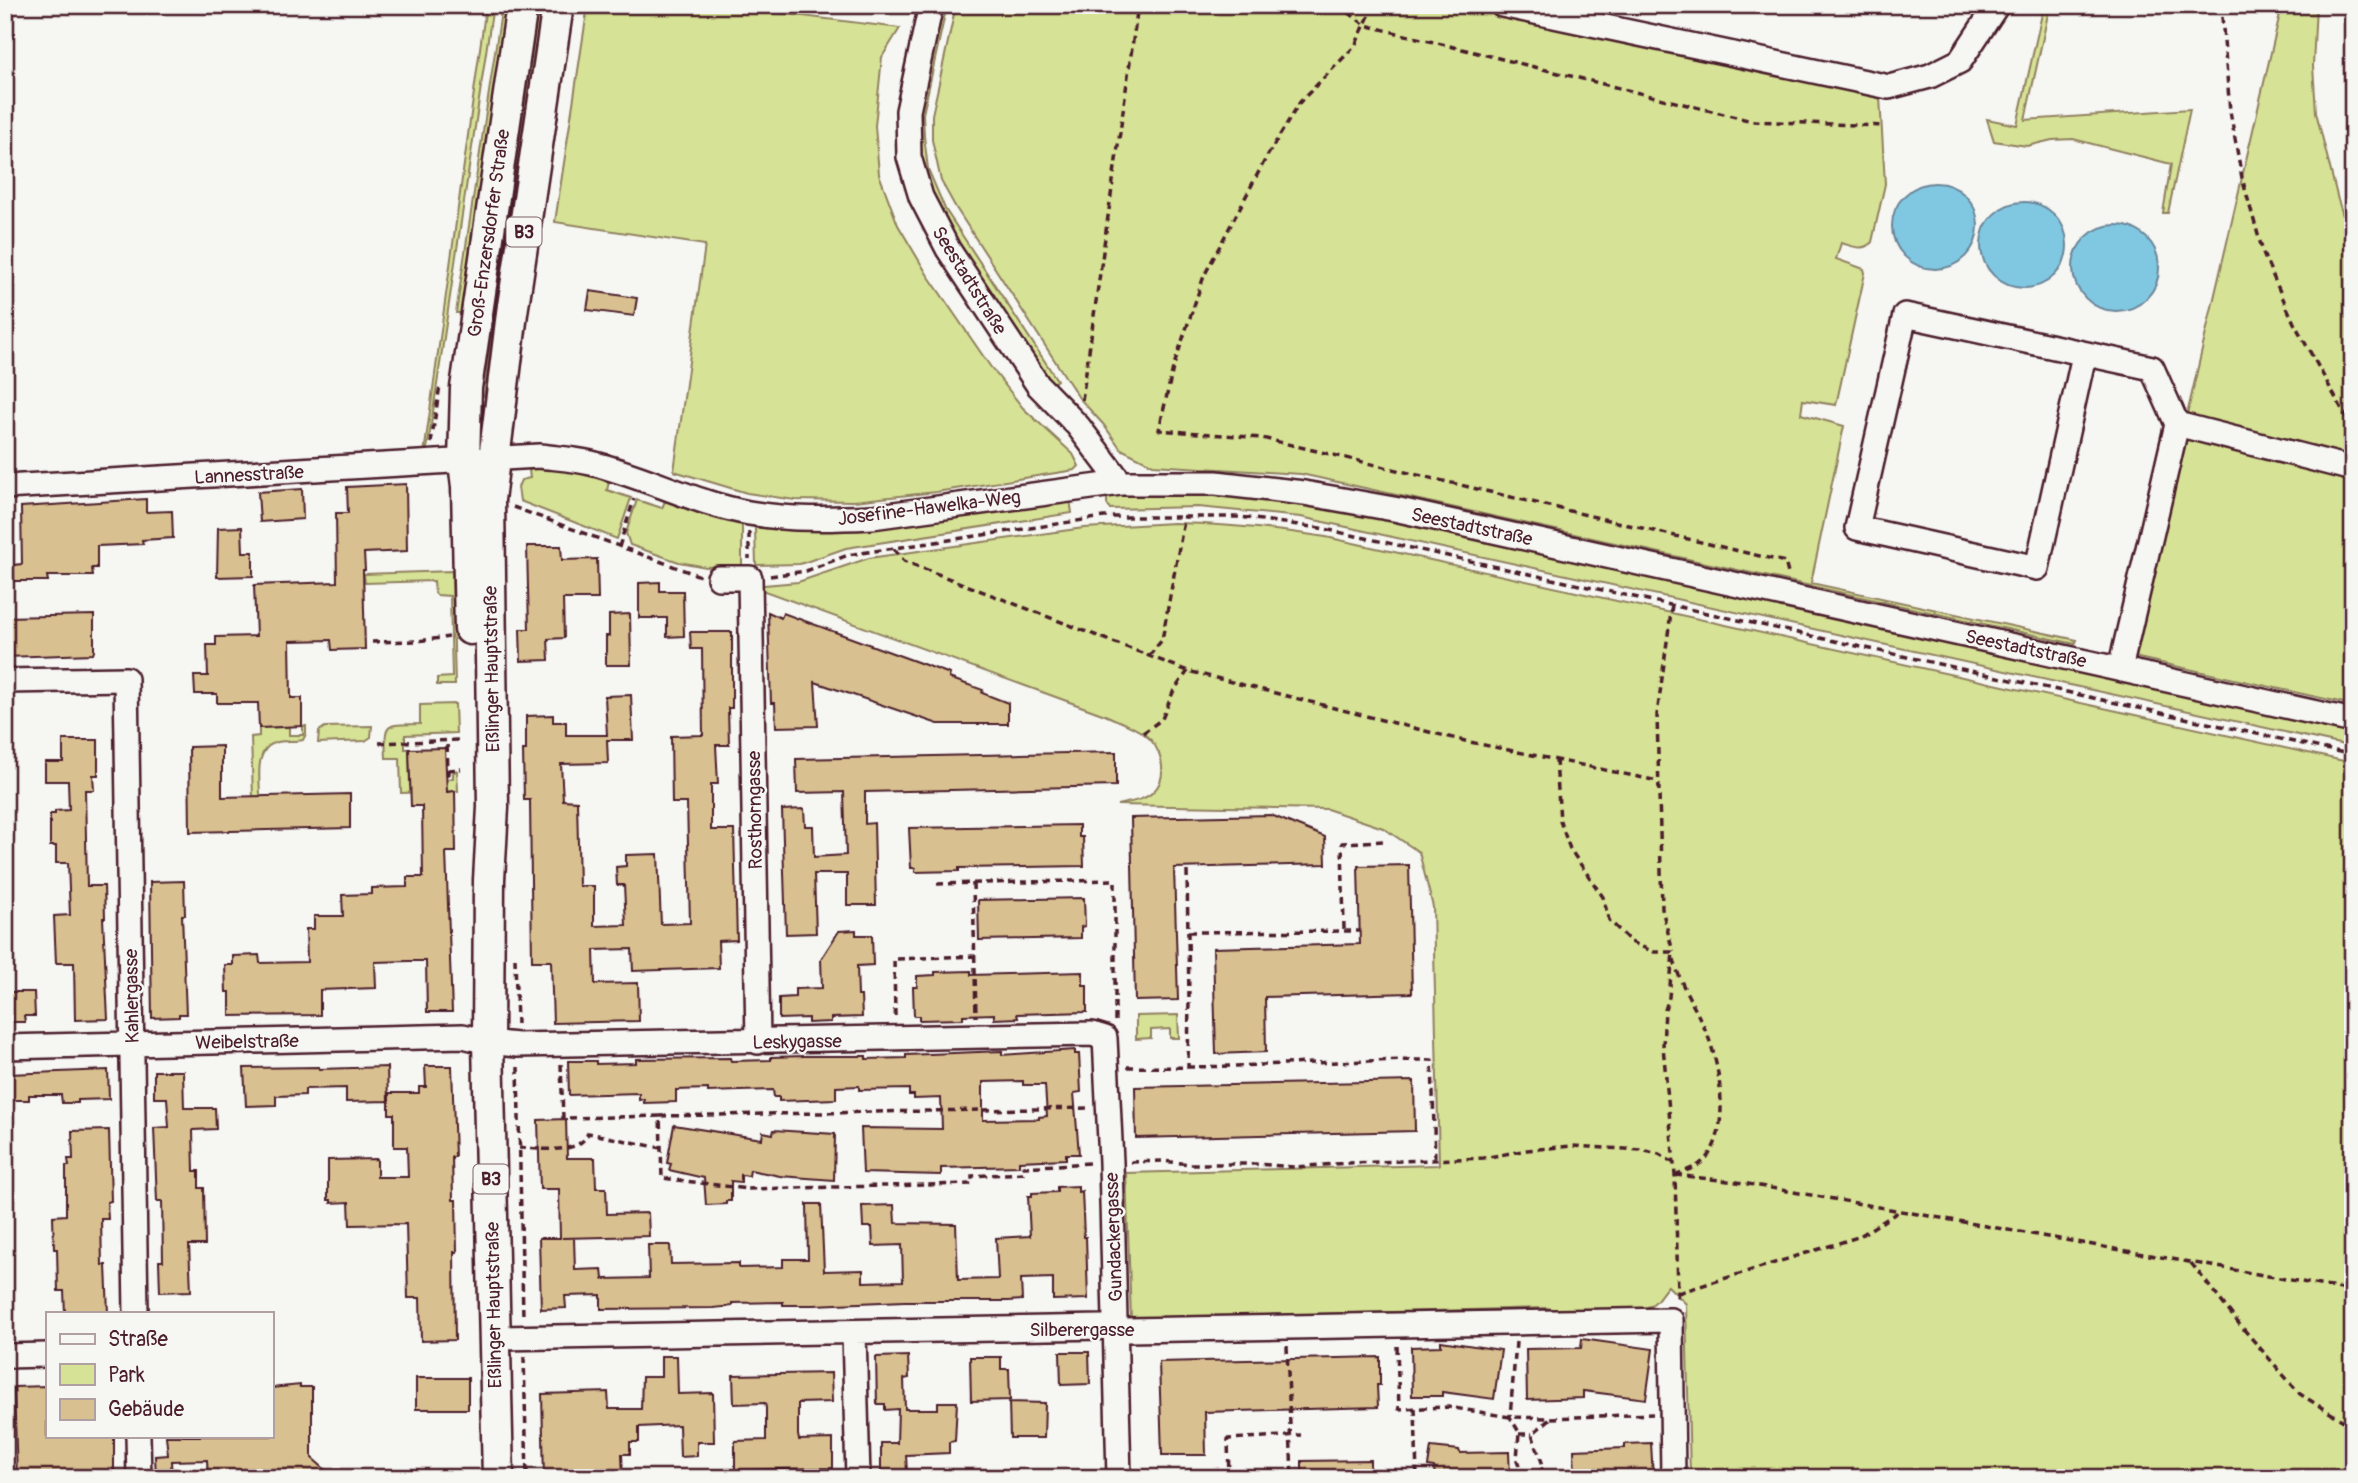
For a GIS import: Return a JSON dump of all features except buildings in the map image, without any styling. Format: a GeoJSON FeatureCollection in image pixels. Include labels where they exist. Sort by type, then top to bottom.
{"type":"FeatureCollection","features":[{"type":"Feature","properties":{"kind":"main road","name":"Groß-Enzersdorfer Straße"},"geometry":{"type":"LineString","coordinates":[[464,461],[468,372],[522,5]]}},
{"type":"Feature","properties":{"kind":"main road","name":"Groß-Enzersdorfer Straße"},"geometry":{"type":"LineString","coordinates":[[494,458],[558,5]]}},
{"type":"Feature","properties":{"kind":"main road","name":"Eßlinger Hauptstraße"},"geometry":{"type":"LineString","coordinates":[[494,458],[489,500],[493,807],[489,880],[488,1042],[498,1478]]}},
{"type":"Feature","properties":{"kind":"main road","name":"Eßlinger Hauptstraße"},"geometry":{"type":"LineString","coordinates":[[464,461],[467,488],[471,694],[476,776],[489,880]]}},
{"type":"Feature","properties":{"kind":"street","name":"Seestadtstraße"},"geometry":{"type":"LineString","coordinates":[[931,5],[908,111],[909,158],[921,197],[948,249],[1038,385],[1078,426],[1121,483],[1216,483],[1304,493],[1372,505],[2353,721]]}},
{"type":"Feature","properties":{"kind":"street"},"geometry":{"type":"LineString","coordinates":[[1502,5],[1889,87],[1930,76],[1960,61],[1997,5]]}},
{"type":"Feature","properties":{"kind":"street"},"geometry":{"type":"LineString","coordinates":[[2084,355],[2037,568],[1857,528],[1905,314],[2152,368],[2177,424],[2120,669]]}},
{"type":"Feature","properties":{"kind":"street"},"geometry":{"type":"LineString","coordinates":[[2177,424],[2353,469]]}},
{"type":"Feature","properties":{"kind":"street","name":"Josefine-Hawelka-Weg"},"geometry":{"type":"LineString","coordinates":[[494,458],[538,456],[591,463],[691,498],[748,512],[811,518],[872,517],[1121,483]]}},
{"type":"Feature","properties":{"kind":"street","name":"Lannesstraße"},"geometry":{"type":"LineString","coordinates":[[5,487],[494,458]]}},
{"type":"Feature","properties":{"kind":"street"},"geometry":{"type":"LineString","coordinates":[[719,578],[750,578]]}},
{"type":"Feature","properties":{"kind":"street","name":"Rosthorngasse"},"geometry":{"type":"LineString","coordinates":[[750,578],[758,1041]]}},
{"type":"Feature","properties":{"kind":"street","name":"Kahlergasse"},"geometry":{"type":"LineString","coordinates":[[5,681],[126,679],[136,1312]]}},
{"type":"Feature","properties":{"kind":"street","name":"Leskygasse"},"geometry":{"type":"LineString","coordinates":[[488,1042],[517,1045],[1109,1032]]}},
{"type":"Feature","properties":{"kind":"street","name":"Gundackergasse"},"geometry":{"type":"LineString","coordinates":[[1109,1032],[1119,1478]]}},
{"type":"Feature","properties":{"kind":"street","name":"Weibelstraße"},"geometry":{"type":"LineString","coordinates":[[5,1047],[463,1036],[488,1042]]}},
{"type":"Feature","properties":{"kind":"street","name":"Silberergasse"},"geometry":{"type":"LineString","coordinates":[[494,1338],[1671,1320],[1672,1413]]}},
{"type":"Feature","properties":{"kind":"street"},"geometry":{"type":"LineString","coordinates":[[854,1333],[858,1478]]}},
{"type":"Feature","properties":{"kind":"street"},"geometry":{"type":"LineString","coordinates":[[5,1356],[46,1355]]}},
{"type":"Feature","properties":{"kind":"street"},"geometry":{"type":"LineString","coordinates":[[1672,1413],[1673,1478]]}},
{"type":"Feature","properties":{"kind":"street"},"geometry":{"type":"LineString","coordinates":[[138,1438],[139,1478]]}},
{"type":"Feature","properties":{"kind":"path"},"geometry":{"type":"LineString","coordinates":[[1081,406],[1139,5]]}},
{"type":"Feature","properties":{"kind":"path"},"geometry":{"type":"LineString","coordinates":[[1339,5],[1365,25],[1752,121],[1883,126]]}},
{"type":"Feature","properties":{"kind":"path"},"geometry":{"type":"LineString","coordinates":[[1374,5],[1355,46],[1300,102],[1266,158],[1204,276],[1173,368],[1159,430],[1262,438],[1785,562],[1791,585]]}},
{"type":"Feature","properties":{"kind":"path"},"geometry":{"type":"LineString","coordinates":[[2221,5],[2230,111],[2242,178],[2264,256],[2294,323],[2353,429]]}},
{"type":"Feature","properties":{"kind":"path"},"geometry":{"type":"LineString","coordinates":[[428,464],[440,381]]}},
{"type":"Feature","properties":{"kind":"path"},"geometry":{"type":"LineString","coordinates":[[619,547],[634,499]]}},
{"type":"Feature","properties":{"kind":"path"},"geometry":{"type":"LineString","coordinates":[[513,507],[702,577],[719,578]]}},
{"type":"Feature","properties":{"kind":"path"},"geometry":{"type":"LineString","coordinates":[[748,512],[750,578],[806,571],[848,555],[1104,517],[1240,517],[1320,528],[2353,755]]}},
{"type":"Feature","properties":{"kind":"path"},"geometry":{"type":"LineString","coordinates":[[1149,656],[1162,640],[1185,515]]}},
{"type":"Feature","properties":{"kind":"path"},"geometry":{"type":"LineString","coordinates":[[893,548],[904,561],[1188,671],[1465,741],[1658,781]]}},
{"type":"Feature","properties":{"kind":"path"},"geometry":{"type":"LineString","coordinates":[[1672,605],[1657,715],[1662,909],[1676,966],[1709,1039],[1722,1098],[1721,1122],[1712,1149],[1699,1165],[1675,1175]]}},
{"type":"Feature","properties":{"kind":"path"},"geometry":{"type":"LineString","coordinates":[[372,642],[417,641],[443,637]]}},
{"type":"Feature","properties":{"kind":"path"},"geometry":{"type":"LineString","coordinates":[[1143,733],[1162,719],[1174,690],[1188,671]]}},
{"type":"Feature","properties":{"kind":"path"},"geometry":{"type":"LineString","coordinates":[[379,743],[460,740]]}},
{"type":"Feature","properties":{"kind":"path"},"geometry":{"type":"LineString","coordinates":[[430,741],[430,749]]}},
{"type":"Feature","properties":{"kind":"path"},"geometry":{"type":"LineString","coordinates":[[447,741],[447,772],[461,769]]}},
{"type":"Feature","properties":{"kind":"path"},"geometry":{"type":"LineString","coordinates":[[1556,760],[1560,821],[1570,849],[1603,897],[1609,920],[1630,942],[1654,952],[1673,952]]}},
{"type":"Feature","properties":{"kind":"path"},"geometry":{"type":"LineString","coordinates":[[1343,929],[1342,843],[1384,842]]}},
{"type":"Feature","properties":{"kind":"path"},"geometry":{"type":"LineString","coordinates":[[1187,871],[1188,1068]]}},
{"type":"Feature","properties":{"kind":"path"},"geometry":{"type":"LineString","coordinates":[[937,884],[1115,880],[1115,1023],[1109,1032]]}},
{"type":"Feature","properties":{"kind":"path"},"geometry":{"type":"LineString","coordinates":[[973,883],[976,1029]]}},
{"type":"Feature","properties":{"kind":"path"},"geometry":{"type":"LineString","coordinates":[[1188,932],[1360,931]]}},
{"type":"Feature","properties":{"kind":"path"},"geometry":{"type":"LineString","coordinates":[[1673,952],[1663,1046],[1675,1175],[1678,1293],[1858,1237],[1899,1211]]}},
{"type":"Feature","properties":{"kind":"path"},"geometry":{"type":"LineString","coordinates":[[895,1019],[894,959],[975,956]]}},
{"type":"Feature","properties":{"kind":"path"},"geometry":{"type":"LineString","coordinates":[[560,1044],[563,1118],[1097,1108]]}},
{"type":"Feature","properties":{"kind":"path"},"geometry":{"type":"LineString","coordinates":[[1118,1067],[1188,1068],[1265,1063],[1432,1060],[1435,1160]]}},
{"type":"Feature","properties":{"kind":"path"},"geometry":{"type":"LineString","coordinates":[[518,1066],[523,1326]]}},
{"type":"Feature","properties":{"kind":"path"},"geometry":{"type":"LineString","coordinates":[[660,1116],[662,1178],[748,1189],[972,1184],[972,1175],[1023,1173],[1023,1167],[1098,1163]]}},
{"type":"Feature","properties":{"kind":"path"},"geometry":{"type":"LineString","coordinates":[[519,1149],[568,1148],[580,1145],[589,1133],[661,1149]]}},
{"type":"Feature","properties":{"kind":"path"},"geometry":{"type":"LineString","coordinates":[[1122,1162],[1163,1161],[1295,1167],[1484,1158],[1527,1150],[1572,1146],[1641,1150],[1658,1154],[1674,1163]]}},
{"type":"Feature","properties":{"kind":"path"},"geometry":{"type":"LineString","coordinates":[[1675,1175],[1737,1182],[2353,1292]]}},
{"type":"Feature","properties":{"kind":"path"},"geometry":{"type":"LineString","coordinates":[[2191,1263],[2239,1325],[2300,1394],[2353,1427]]}},
{"type":"Feature","properties":{"kind":"path"},"geometry":{"type":"LineString","coordinates":[[1518,1322],[1510,1417],[1519,1434],[1517,1460],[1525,1478],[1544,1468],[1532,1434]]}},
{"type":"Feature","properties":{"kind":"path"},"geometry":{"type":"LineString","coordinates":[[1396,1325],[1399,1409],[1448,1407],[1510,1417],[1550,1418],[1672,1413]]}},
{"type":"Feature","properties":{"kind":"path"},"geometry":{"type":"LineString","coordinates":[[1287,1327],[1292,1478]]}},
{"type":"Feature","properties":{"kind":"path"},"geometry":{"type":"LineString","coordinates":[[524,1353],[527,1478]]}},
{"type":"Feature","properties":{"kind":"path"},"geometry":{"type":"LineString","coordinates":[[1415,1408],[1417,1478]]}},
{"type":"Feature","properties":{"kind":"path"},"geometry":{"type":"LineString","coordinates":[[1519,1434],[1532,1434],[1550,1418]]}},
{"type":"Feature","properties":{"kind":"path"},"geometry":{"type":"LineString","coordinates":[[1228,1478],[1228,1439],[1301,1435]]}},
{"type":"Feature","properties":{"kind":"green space"},"geometry":{"type":"Polygon","coordinates":[[[486,5],[493,5],[430,432],[424,454],[486,5]]]}},
{"type":"Feature","properties":{"kind":"green space"},"geometry":{"type":"Polygon","coordinates":[[[502,5],[509,5],[464,313],[456,313],[502,5]]]}},
{"type":"Feature","properties":{"kind":"green space"},"geometry":{"type":"Polygon","coordinates":[[[531,5],[543,5],[513,208],[490,400],[484,396],[531,5]]]}},
{"type":"Feature","properties":{"kind":"green space"},"geometry":{"type":"Polygon","coordinates":[[[588,5],[714,5],[900,28],[882,57],[875,126],[879,174],[898,225],[927,274],[990,366],[1023,408],[1073,454],[1079,466],[1075,470],[936,492],[854,501],[795,500],[747,493],[674,471],[705,245],[555,222],[588,5]]]}},
{"type":"Feature","properties":{"kind":"green space"},"geometry":{"type":"Polygon","coordinates":[[[938,5],[947,5],[923,114],[928,169],[945,209],[1057,380],[1052,384],[1031,357],[943,222],[919,161],[916,120],[938,5]]]}},
{"type":"Feature","properties":{"kind":"green space"},"geometry":{"type":"Polygon","coordinates":[[[956,5],[1471,5],[1880,97],[1885,184],[1872,242],[1861,248],[1841,243],[1836,259],[1864,269],[1865,273],[1836,405],[1803,400],[1801,414],[1844,426],[1811,583],[2077,640],[2075,644],[1301,474],[1153,465],[1121,449],[1079,398],[941,181],[932,140],[932,115],[956,5]]]}},
{"type":"Feature","properties":{"kind":"green space"},"geometry":{"type":"Polygon","coordinates":[[[2044,5],[2050,5],[2025,120],[2190,109],[2168,213],[2163,213],[2171,164],[2073,139],[2052,140],[2027,146],[1994,141],[1987,119],[2017,125],[2044,5]]]}},
{"type":"Feature","properties":{"kind":"green space"},"geometry":{"type":"Polygon","coordinates":[[[2282,5],[2316,5],[2313,66],[2316,112],[2338,200],[2353,246],[2353,459],[2186,419],[2282,5]]]}},
{"type":"Feature","properties":{"kind":"green space"},"geometry":{"type":"Polygon","coordinates":[[[2194,436],[2353,472],[2353,705],[2129,656],[2184,442],[2194,436]]]}},
{"type":"Feature","properties":{"kind":"green space"},"geometry":{"type":"Polygon","coordinates":[[[543,468],[578,472],[609,482],[607,490],[631,498],[617,539],[520,501],[518,487],[521,480],[530,478],[529,470],[543,468]]]}},
{"type":"Feature","properties":{"kind":"green space"},"geometry":{"type":"Polygon","coordinates":[[[1230,494],[1363,513],[2353,732],[2353,747],[1301,517],[1198,507],[1110,509],[1107,495],[1230,494]]]}},
{"type":"Feature","properties":{"kind":"green space"},"geometry":{"type":"Polygon","coordinates":[[[1070,499],[1072,513],[846,548],[800,564],[756,565],[755,529],[759,525],[1070,499]]]}},
{"type":"Feature","properties":{"kind":"green space"},"geometry":{"type":"Polygon","coordinates":[[[637,500],[662,508],[665,501],[742,521],[742,565],[706,567],[679,562],[630,545],[626,533],[637,500]]]}},
{"type":"Feature","properties":{"kind":"green space"},"geometry":{"type":"Polygon","coordinates":[[[1174,523],[1250,527],[1326,537],[2353,763],[2353,1478],[1690,1478],[1686,1304],[1668,1286],[1656,1301],[1643,1309],[1617,1315],[1572,1313],[1547,1308],[1131,1319],[1126,1173],[1439,1165],[1433,907],[1419,852],[1383,828],[1327,809],[1117,805],[1149,795],[1161,778],[1159,753],[1150,739],[1140,731],[1105,715],[759,589],[764,585],[798,582],[869,558],[1084,528],[1174,523]]]}},
{"type":"Feature","properties":{"kind":"green space"},"geometry":{"type":"Polygon","coordinates":[[[452,571],[455,685],[437,685],[437,678],[452,677],[450,596],[437,595],[434,581],[365,583],[364,574],[452,571]]]}},
{"type":"Feature","properties":{"kind":"green space"},"geometry":{"type":"Polygon","coordinates":[[[455,704],[456,733],[405,735],[405,749],[409,749],[410,786],[453,778],[453,773],[457,770],[458,791],[401,793],[400,758],[386,758],[387,731],[393,725],[420,724],[420,705],[455,704]]]}},
{"type":"Feature","properties":{"kind":"green space"},"geometry":{"type":"Polygon","coordinates":[[[303,726],[306,726],[306,734],[303,740],[274,743],[263,752],[260,796],[253,797],[251,737],[259,736],[259,728],[289,727],[289,735],[303,735],[303,726]]]}},
{"type":"Feature","properties":{"kind":"green space"},"geometry":{"type":"Polygon","coordinates":[[[372,726],[371,737],[365,741],[318,743],[319,731],[325,727],[372,726]]]}},
{"type":"Feature","properties":{"kind":"green space"},"geometry":{"type":"Polygon","coordinates":[[[1178,1015],[1179,1038],[1170,1038],[1170,1029],[1151,1030],[1151,1038],[1136,1039],[1136,1016],[1178,1015]]]}},
{"type":"Feature","properties":{"kind":"water"},"geometry":{"type":"Polygon","coordinates":[[[1935,183],[1959,190],[1971,202],[1978,226],[1971,250],[1959,262],[1935,269],[1911,262],[1899,250],[1892,226],[1899,202],[1911,190],[1935,183]]]}},
{"type":"Feature","properties":{"kind":"water"},"geometry":{"type":"Polygon","coordinates":[[[2024,202],[2040,206],[2054,215],[2063,229],[2067,245],[2063,261],[2054,275],[2040,284],[2024,288],[2008,284],[1994,275],[1985,261],[1981,245],[1985,229],[1994,215],[2008,206],[2024,202]]]}},
{"type":"Feature","properties":{"kind":"water"},"geometry":{"type":"Polygon","coordinates":[[[2116,225],[2132,229],[2146,238],[2155,252],[2159,268],[2155,284],[2146,298],[2132,307],[2116,311],[2100,307],[2086,298],[2077,284],[2073,268],[2077,252],[2086,238],[2100,229],[2116,225]]]}}]}
